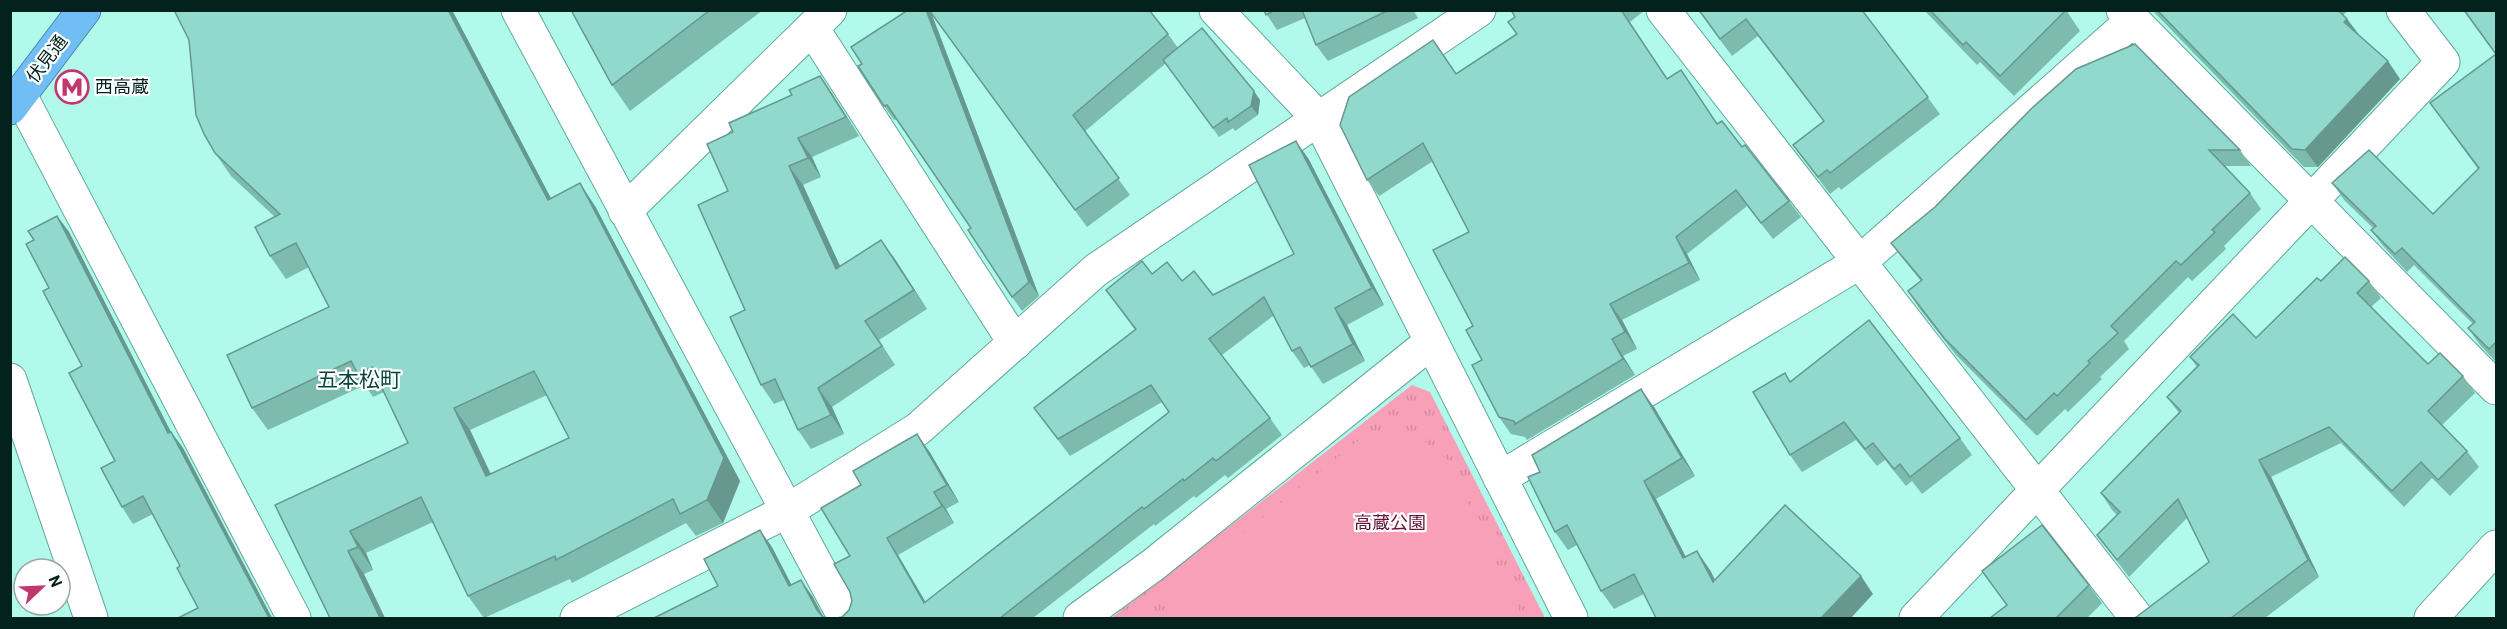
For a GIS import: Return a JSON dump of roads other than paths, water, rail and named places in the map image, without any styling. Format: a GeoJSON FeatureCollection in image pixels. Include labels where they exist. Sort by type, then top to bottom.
{"type":"FeatureCollection","features":[{"type":"Feature","properties":{"kind":"highway","name":"伏見通"},"geometry":{"type":"LineString","coordinates":[[15,101],[84,10]]}},
{"type":"Feature","properties":{"kind":"street"},"geometry":{"type":"LineString","coordinates":[[518,10],[845,618]]}},
{"type":"Feature","properties":{"kind":"street"},"geometry":{"type":"LineString","coordinates":[[1216,10],[1319,119],[1571,618]]}},
{"type":"Feature","properties":{"kind":"street"},"geometry":{"type":"LineString","coordinates":[[577,618],[787,511],[918,429],[1096,270],[1479,10]]}},
{"type":"Feature","properties":{"kind":"street"},"geometry":{"type":"LineString","coordinates":[[1663,10],[2137,618]]}},
{"type":"Feature","properties":{"kind":"street"},"geometry":{"type":"LineString","coordinates":[[1916,618],[2443,62],[2403,10]]}},
{"type":"Feature","properties":{"kind":"street"},"geometry":{"type":"LineString","coordinates":[[1500,478],[1860,262],[2128,15],[2496,388]]}},
{"type":"Feature","properties":{"kind":"street"},"geometry":{"type":"LineString","coordinates":[[625,211],[821,19],[1015,343]]}},
{"type":"Feature","properties":{"kind":"street"},"geometry":{"type":"LineString","coordinates":[[15,101],[294,618]]}},
{"type":"Feature","properties":{"kind":"street"},"geometry":{"type":"LineString","coordinates":[[1080,618],[1153,565],[1431,342]]}},
{"type":"Feature","properties":{"kind":"street"},"geometry":{"type":"LineString","coordinates":[[10,380],[91,618]]}},
{"type":"Feature","properties":{"kind":"street"},"geometry":{"type":"LineString","coordinates":[[2431,618],[2496,547]]}},
{"type":"Feature","properties":{"kind":"place","name":"西高蔵"},"geometry":{"type":"Point","coordinates":[72,87]}},
{"type":"Feature","properties":{"kind":"district","name":"五本松町"},"geometry":{"type":"Point","coordinates":[359,380]}},
{"type":"Feature","properties":{"kind":"park label","name":"高蔵公園"},"geometry":{"type":"Point","coordinates":[1390,523]}}]}
